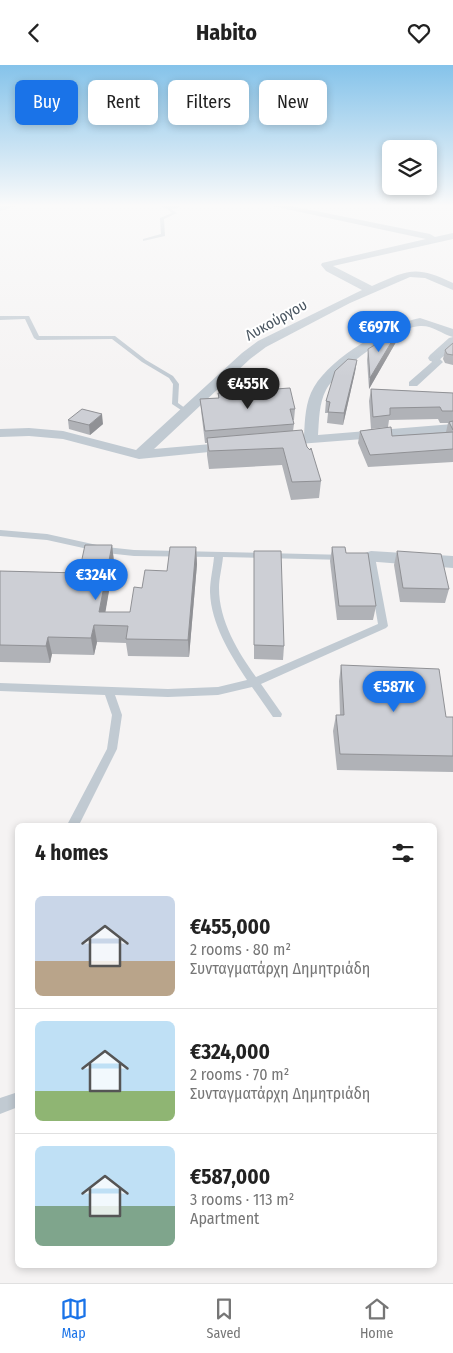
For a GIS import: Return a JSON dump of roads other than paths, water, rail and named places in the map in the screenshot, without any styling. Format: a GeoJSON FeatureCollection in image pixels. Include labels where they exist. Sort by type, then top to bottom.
{"type":"FeatureCollection","features":[{"type":"Feature","properties":{"kind":"street"},"geometry":{"type":"LineString","coordinates":[[330,263],[326,265],[330,269],[373,291]]}},
{"type":"Feature","properties":{"kind":"street","name":"Λυκούργου"},"geometry":{"type":"LineString","coordinates":[[139,455],[262,344],[346,301],[409,275],[420,273],[453,287]]}},
{"type":"Feature","properties":{"kind":"street"},"geometry":{"type":"LineString","coordinates":[[311,440],[315,402],[321,386],[353,355],[410,323],[427,322],[453,333]]}},
{"type":"Feature","properties":{"kind":"street"},"geometry":{"type":"LineString","coordinates":[[413,383],[438,363],[434,358],[453,341]]}},
{"type":"Feature","properties":{"kind":"street"},"geometry":{"type":"LineString","coordinates":[[263,444],[453,428]]}},
{"type":"Feature","properties":{"kind":"street"},"geometry":{"type":"LineString","coordinates":[[0,433],[29,432],[63,435],[139,455],[244,445]]}},
{"type":"Feature","properties":{"kind":"street"},"geometry":{"type":"LineString","coordinates":[[371,557],[453,562]]}},
{"type":"Feature","properties":{"kind":"lane"},"geometry":{"type":"LineString","coordinates":[[0,318],[27,317],[37,338],[113,337],[144,361],[171,377],[176,383],[175,404],[186,411]]}},
{"type":"Feature","properties":{"kind":"lane"},"geometry":{"type":"LineString","coordinates":[[0,533],[47,537],[106,550],[125,552],[371,557],[383,626],[255,682],[218,691],[168,693],[0,687]]}},
{"type":"Feature","properties":{"kind":"lane"},"geometry":{"type":"LineString","coordinates":[[219,554],[214,595],[219,618],[233,648],[277,714]]}},
{"type":"Feature","properties":{"kind":"lane"},"geometry":{"type":"LineString","coordinates":[[74,823],[112,749],[117,715],[109,691]]}},
{"type":"Feature","properties":{"kind":"lane"},"geometry":{"type":"LineString","coordinates":[[0,1106],[15,1100]]}}]}
